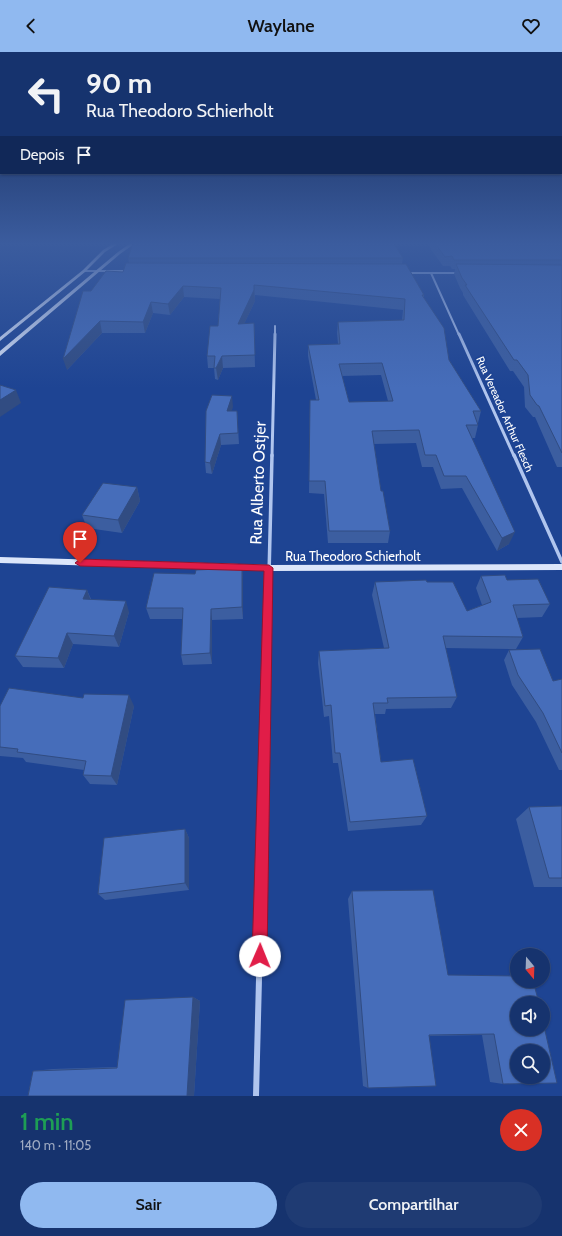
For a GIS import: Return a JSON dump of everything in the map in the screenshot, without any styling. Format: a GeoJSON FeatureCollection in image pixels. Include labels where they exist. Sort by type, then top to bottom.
{"type":"FeatureCollection","features":[{"type":"Feature","properties":{"kind":"main road"},"geometry":{"type":"LineString","coordinates":[[0,339],[60,291]]}},
{"type":"Feature","properties":{"kind":"main road"},"geometry":{"type":"LineString","coordinates":[[0,354],[75,291]]}},
{"type":"Feature","properties":{"kind":"main road","name":"Rua Theodoro Schierholt"},"geometry":{"type":"LineString","coordinates":[[0,561],[269,568],[562,567]]}},
{"type":"Feature","properties":{"kind":"street","name":"Rua Vereador Arthur Flesch"},"geometry":{"type":"LineString","coordinates":[[439,291],[562,562]]}},
{"type":"Feature","properties":{"kind":"street","name":"Rua Alberto Ostjer"},"geometry":{"type":"LineString","coordinates":[[256,1096],[275,326]]}},
{"type":"Feature","properties":{"kind":"building"},"geometry":{"type":"Polygon","coordinates":[[[83,291],[179,291],[168,304],[151,302],[143,322],[100,321],[63,359],[83,291]]]}},
{"type":"Feature","properties":{"kind":"building"},"geometry":{"type":"Polygon","coordinates":[[[221,291],[254,291],[238,324],[254,323],[255,355],[222,356],[216,368],[214,368],[215,356],[207,356],[210,326],[218,326],[221,291]]]}},
{"type":"Feature","properties":{"kind":"building"},"geometry":{"type":"Polygon","coordinates":[[[316,291],[422,291],[424,295],[422,295],[444,328],[449,360],[481,411],[473,411],[478,425],[466,425],[515,532],[502,538],[466,476],[444,476],[436,455],[425,455],[419,430],[372,431],[381,491],[383,491],[390,531],[329,531],[325,481],[309,481],[310,400],[319,400],[308,345],[340,344],[338,322],[404,320],[405,299],[316,291]],[[382,363],[339,364],[349,402],[393,401],[382,363]]]}},
{"type":"Feature","properties":{"kind":"building"},"geometry":{"type":"Polygon","coordinates":[[[469,291],[562,291],[562,453],[539,406],[530,395],[528,375],[517,360],[514,360],[469,291]]]}},
{"type":"Feature","properties":{"kind":"building"},"geometry":{"type":"Polygon","coordinates":[[[0,385],[16,390],[0,400],[0,385]]]}},
{"type":"Feature","properties":{"kind":"building"},"geometry":{"type":"Polygon","coordinates":[[[212,395],[232,396],[227,411],[237,411],[238,433],[220,434],[210,463],[205,462],[206,411],[212,395]]]}},
{"type":"Feature","properties":{"kind":"building"},"geometry":{"type":"Polygon","coordinates":[[[103,483],[137,487],[118,520],[82,515],[103,483]]]}},
{"type":"Feature","properties":{"kind":"building"},"geometry":{"type":"Polygon","coordinates":[[[242,568],[242,607],[211,609],[210,653],[181,655],[183,608],[146,608],[154,573],[195,574],[196,570],[242,568]]]}},
{"type":"Feature","properties":{"kind":"building"},"geometry":{"type":"Polygon","coordinates":[[[505,575],[507,580],[538,579],[550,604],[513,605],[523,637],[443,636],[457,697],[387,698],[388,703],[373,703],[381,762],[413,759],[427,816],[350,822],[340,753],[335,753],[331,705],[325,706],[319,651],[389,648],[375,582],[426,580],[427,582],[453,582],[467,611],[491,602],[481,576],[505,575]]]}},
{"type":"Feature","properties":{"kind":"building"},"geometry":{"type":"Polygon","coordinates":[[[49,587],[87,590],[83,599],[126,601],[114,636],[67,633],[58,658],[15,656],[49,587]]]}},
{"type":"Feature","properties":{"kind":"building"},"geometry":{"type":"Polygon","coordinates":[[[540,649],[553,681],[562,679],[562,753],[543,713],[518,675],[509,650],[540,649]]]}},
{"type":"Feature","properties":{"kind":"building"},"geometry":{"type":"Polygon","coordinates":[[[9,688],[83,698],[84,694],[129,695],[111,776],[83,775],[86,761],[17,752],[18,749],[0,747],[0,706],[9,688]]]}},
{"type":"Feature","properties":{"kind":"building"},"geometry":{"type":"Polygon","coordinates":[[[562,806],[562,878],[549,878],[529,807],[562,806]]]}},
{"type":"Feature","properties":{"kind":"building"},"geometry":{"type":"Polygon","coordinates":[[[185,829],[185,883],[98,894],[104,838],[185,829]]]}},
{"type":"Feature","properties":{"kind":"building"},"geometry":{"type":"Polygon","coordinates":[[[433,890],[448,975],[510,976],[510,988],[535,988],[537,996],[510,996],[510,1036],[546,1036],[548,1044],[510,1044],[510,1084],[503,1084],[494,1034],[429,1035],[436,1086],[368,1088],[352,891],[433,890]]]}},
{"type":"Feature","properties":{"kind":"building"},"geometry":{"type":"Polygon","coordinates":[[[193,997],[187,1096],[28,1096],[33,1071],[117,1068],[125,1000],[193,997]]]}},
{"type":"Feature","properties":{"kind":"building"},"geometry":{"type":"Polygon","coordinates":[[[550,1052],[557,1083],[550,1083],[550,1052]]]}},
{"type":"Feature","properties":{"kind":"route"},"geometry":{"type":"LineString","coordinates":[[80,563],[269,568],[260,956]]}}]}
